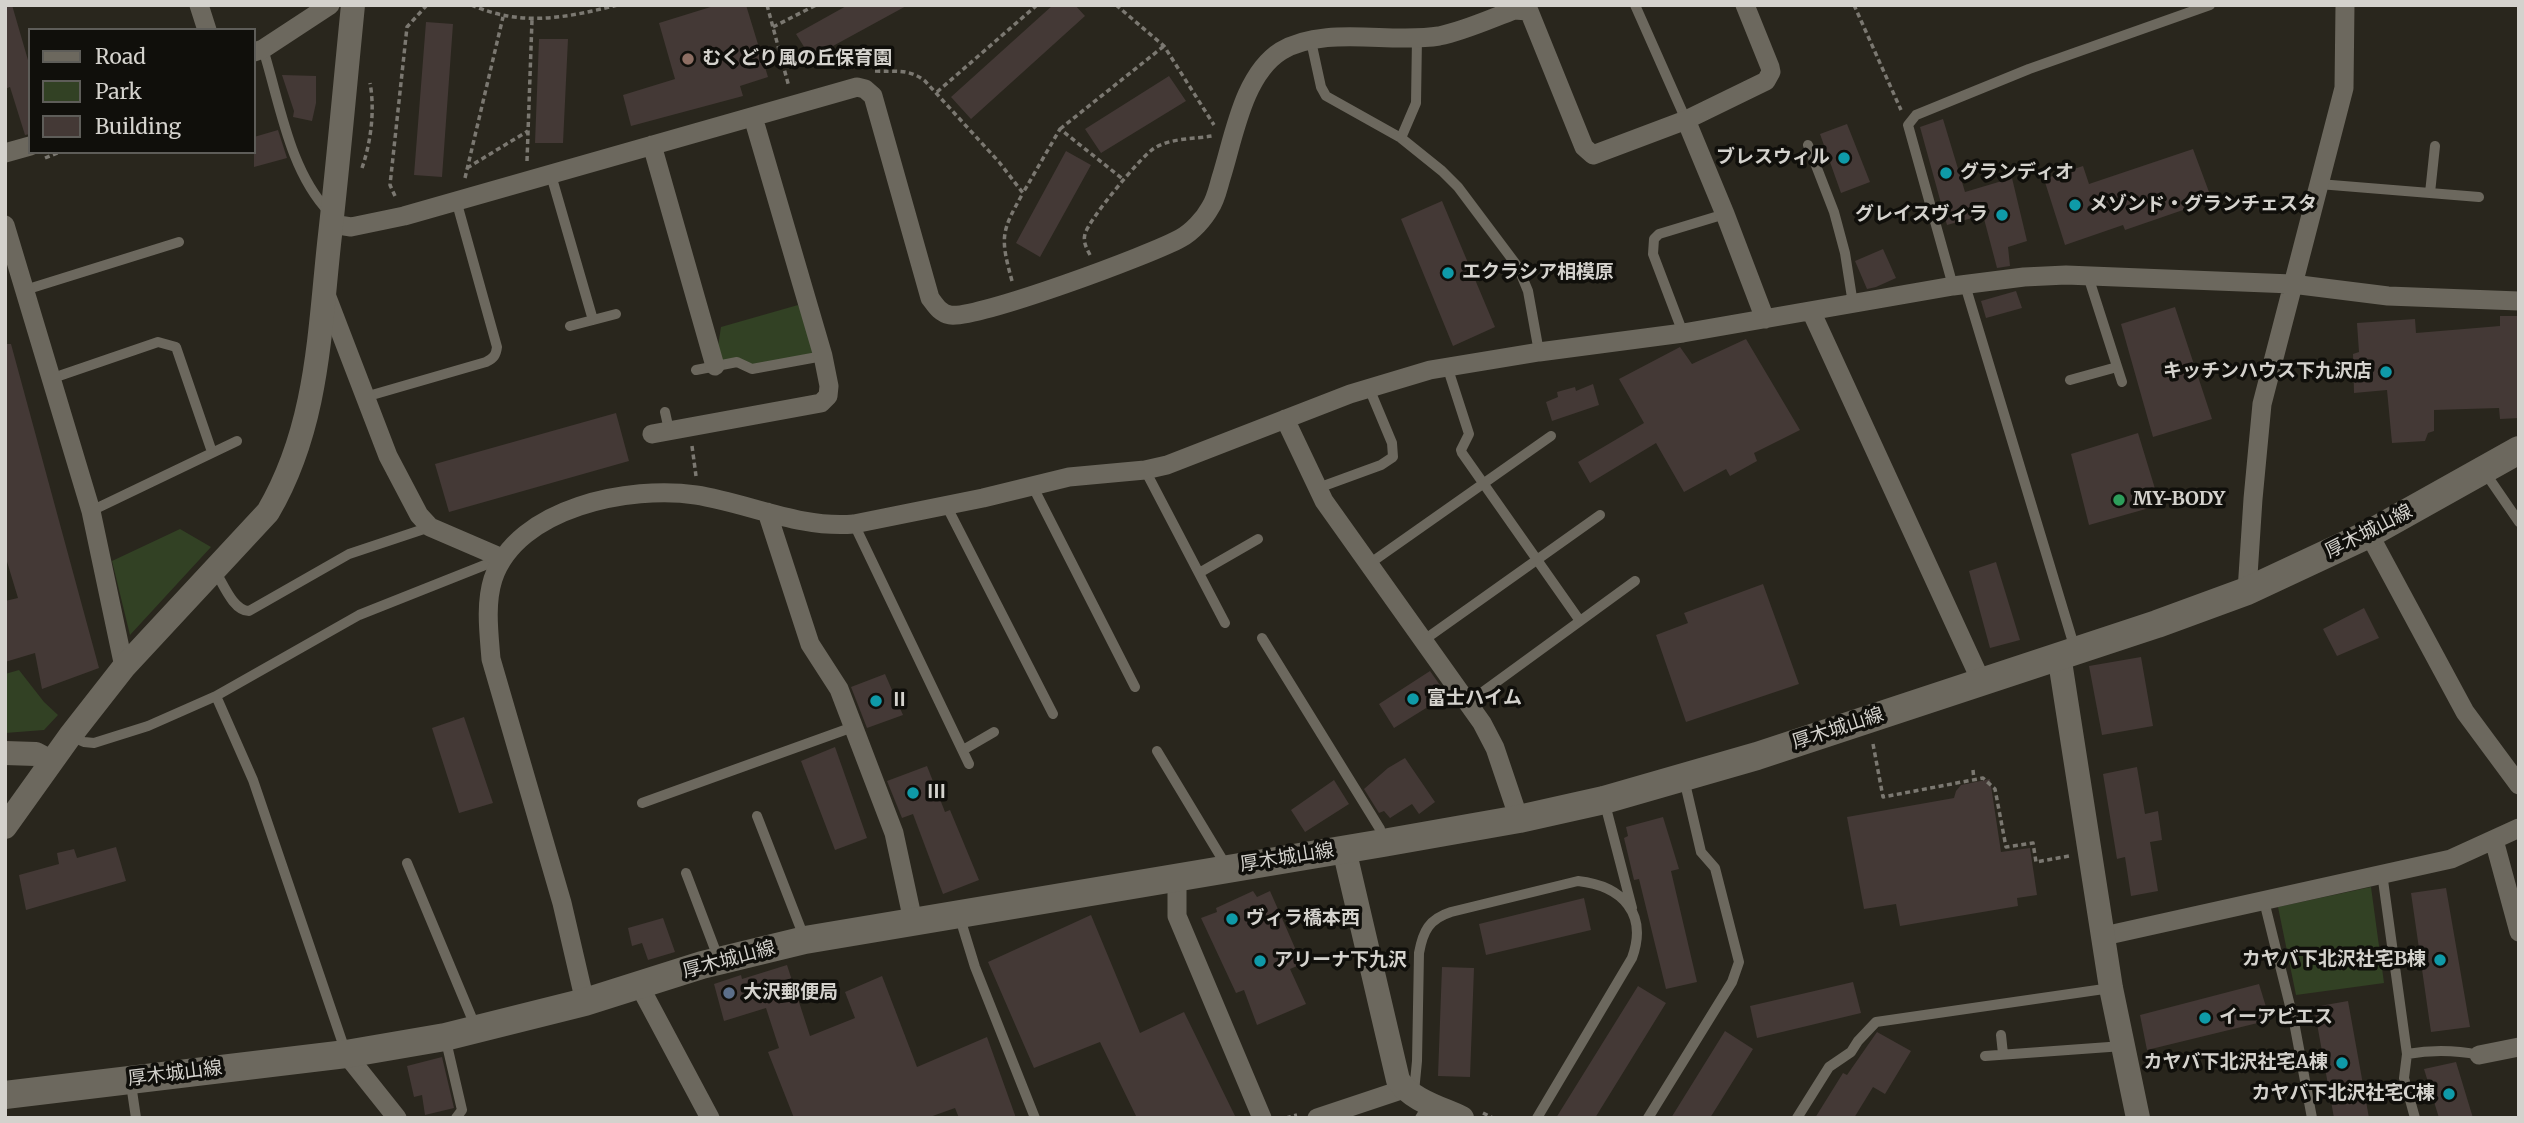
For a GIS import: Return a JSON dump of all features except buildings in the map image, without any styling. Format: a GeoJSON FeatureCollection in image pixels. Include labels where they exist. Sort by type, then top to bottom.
{"type":"FeatureCollection","features":[{"type":"Feature","properties":{"kind":"main road","name":"厚木城山線"},"geometry":{"type":"LineString","coordinates":[[5,1095],[346,1054],[445,1037],[584,1002],[719,961],[806,940],[1344,849],[1604,800],[1684,778],[2157,624],[2247,590],[2369,534],[2519,450]]}},
{"type":"Feature","properties":{"kind":"street"},"geometry":{"type":"LineString","coordinates":[[199,5],[206,28]]}},
{"type":"Feature","properties":{"kind":"street"},"geometry":{"type":"LineString","coordinates":[[258,51],[330,5]]}},
{"type":"Feature","properties":{"kind":"street"},"geometry":{"type":"LineString","coordinates":[[5,827],[70,736],[124,667],[268,512],[286,482],[310,405],[332,220],[352,5]]}},
{"type":"Feature","properties":{"kind":"street"},"geometry":{"type":"LineString","coordinates":[[332,220],[351,227],[404,216],[460,192],[551,175],[857,87],[865,89],[873,96],[930,298],[937,308],[957,316],[1098,272],[1164,247],[1185,236],[1212,206],[1245,99],[1254,80],[1265,64],[1290,47],[1330,38],[1417,37],[1449,33],[1523,9],[1584,147],[1593,155],[1686,120],[1769,77],[1770,67],[1745,5]]}},
{"type":"Feature","properties":{"kind":"street"},"geometry":{"type":"LineString","coordinates":[[2247,590],[2252,499],[2262,404],[2344,88],[2345,5]]}},
{"type":"Feature","properties":{"kind":"street"},"geometry":{"type":"LineString","coordinates":[[662,425],[689,426],[821,403],[828,396],[829,386],[823,356],[753,117]]}},
{"type":"Feature","properties":{"kind":"street"},"geometry":{"type":"LineString","coordinates":[[1686,120],[1765,319]]}},
{"type":"Feature","properties":{"kind":"street"},"geometry":{"type":"LineString","coordinates":[[652,145],[705,368]]}},
{"type":"Feature","properties":{"kind":"street"},"geometry":{"type":"LineString","coordinates":[[5,153],[28,147]]}},
{"type":"Feature","properties":{"kind":"street"},"geometry":{"type":"LineString","coordinates":[[5,225],[91,511],[124,667]]}},
{"type":"Feature","properties":{"kind":"street"},"geometry":{"type":"LineString","coordinates":[[584,1002],[562,903],[491,659],[489,600],[492,582],[502,558],[526,533],[570,509],[666,491],[699,495],[767,512],[829,523],[854,524],[983,498],[1069,477],[1145,470],[1214,449],[1369,388],[1447,366],[1683,333],[2024,277],[2088,276],[2292,284],[2388,296],[2519,301]]}},
{"type":"Feature","properties":{"kind":"street"},"geometry":{"type":"LineString","coordinates":[[324,291],[401,483],[419,515],[430,527],[502,558]]}},
{"type":"Feature","properties":{"kind":"street"},"geometry":{"type":"LineString","coordinates":[[1811,312],[1981,681]]}},
{"type":"Feature","properties":{"kind":"street"},"geometry":{"type":"LineString","coordinates":[[1285,419],[1324,501],[1469,702],[1495,748],[1519,818]]}},
{"type":"Feature","properties":{"kind":"street"},"geometry":{"type":"LineString","coordinates":[[767,512],[810,644],[839,689],[894,833],[913,921]]}},
{"type":"Feature","properties":{"kind":"street"},"geometry":{"type":"LineString","coordinates":[[2369,534],[2465,712],[2519,785]]}},
{"type":"Feature","properties":{"kind":"street"},"geometry":{"type":"LineString","coordinates":[[2067,652],[2111,988],[2138,1118]]}},
{"type":"Feature","properties":{"kind":"street"},"geometry":{"type":"LineString","coordinates":[[5,753],[36,754],[51,762]]}},
{"type":"Feature","properties":{"kind":"street"},"geometry":{"type":"LineString","coordinates":[[2104,936],[2451,859],[2519,828]]}},
{"type":"Feature","properties":{"kind":"street"},"geometry":{"type":"LineString","coordinates":[[2494,840],[2519,932]]}},
{"type":"Feature","properties":{"kind":"street"},"geometry":{"type":"LineString","coordinates":[[1344,849],[1398,1080],[1417,1101],[1462,1118]]}},
{"type":"Feature","properties":{"kind":"street"},"geometry":{"type":"LineString","coordinates":[[1177,877],[1177,916],[1262,1118]]}},
{"type":"Feature","properties":{"kind":"street"},"geometry":{"type":"LineString","coordinates":[[639,985],[710,1118]]}},
{"type":"Feature","properties":{"kind":"street"},"geometry":{"type":"LineString","coordinates":[[2479,1055],[2519,1047]]}},
{"type":"Feature","properties":{"kind":"street"},"geometry":{"type":"LineString","coordinates":[[346,1054],[397,1118]]}},
{"type":"Feature","properties":{"kind":"street"},"geometry":{"type":"LineString","coordinates":[[1307,1116],[1417,1101]]}},
{"type":"Feature","properties":{"kind":"lane"},"geometry":{"type":"LineString","coordinates":[[1635,5],[1686,120]]}},
{"type":"Feature","properties":{"kind":"lane"},"geometry":{"type":"LineString","coordinates":[[2067,652],[1959,286],[1908,125],[1916,115],[2029,69],[2210,5]]}},
{"type":"Feature","properties":{"kind":"lane"},"geometry":{"type":"LineString","coordinates":[[1401,138],[1416,103],[1417,37]]}},
{"type":"Feature","properties":{"kind":"lane"},"geometry":{"type":"LineString","coordinates":[[1311,41],[1321,88],[1326,96],[1401,138],[1442,171],[1458,187],[1518,267],[1528,291],[1539,352]]}},
{"type":"Feature","properties":{"kind":"lane"},"geometry":{"type":"LineString","coordinates":[[258,51],[295,156],[319,202],[332,220]]}},
{"type":"Feature","properties":{"kind":"lane"},"geometry":{"type":"LineString","coordinates":[[1808,145],[1834,212],[1854,304]]}},
{"type":"Feature","properties":{"kind":"lane"},"geometry":{"type":"LineString","coordinates":[[2430,193],[2435,146]]}},
{"type":"Feature","properties":{"kind":"lane"},"geometry":{"type":"LineString","coordinates":[[551,175],[593,320]]}},
{"type":"Feature","properties":{"kind":"lane"},"geometry":{"type":"LineString","coordinates":[[2319,184],[2479,198]]}},
{"type":"Feature","properties":{"kind":"lane"},"geometry":{"type":"LineString","coordinates":[[365,397],[494,358],[497,347],[460,192]]}},
{"type":"Feature","properties":{"kind":"lane"},"geometry":{"type":"LineString","coordinates":[[1683,333],[1654,254],[1654,239],[1659,234],[1725,214]]}},
{"type":"Feature","properties":{"kind":"lane"},"geometry":{"type":"LineString","coordinates":[[25,290],[179,242]]}},
{"type":"Feature","properties":{"kind":"lane"},"geometry":{"type":"LineString","coordinates":[[2088,276],[2122,382]]}},
{"type":"Feature","properties":{"kind":"lane"},"geometry":{"type":"LineString","coordinates":[[570,326],[616,314]]}},
{"type":"Feature","properties":{"kind":"lane"},"geometry":{"type":"LineString","coordinates":[[53,378],[158,342],[176,347],[212,452]]}},
{"type":"Feature","properties":{"kind":"lane"},"geometry":{"type":"LineString","coordinates":[[705,368],[737,362],[752,369],[823,356]]}},
{"type":"Feature","properties":{"kind":"lane"},"geometry":{"type":"LineString","coordinates":[[1447,366],[1469,434],[1462,453],[1580,621]]}},
{"type":"Feature","properties":{"kind":"lane"},"geometry":{"type":"LineString","coordinates":[[2070,380],[2117,367]]}},
{"type":"Feature","properties":{"kind":"lane"},"geometry":{"type":"LineString","coordinates":[[1318,488],[1381,465],[1393,457],[1392,443],[1369,388]]}},
{"type":"Feature","properties":{"kind":"lane"},"geometry":{"type":"LineString","coordinates":[[1368,564],[1551,436]]}},
{"type":"Feature","properties":{"kind":"lane"},"geometry":{"type":"LineString","coordinates":[[91,511],[237,441]]}},
{"type":"Feature","properties":{"kind":"lane"},"geometry":{"type":"LineString","coordinates":[[1145,470],[1225,624]]}},
{"type":"Feature","properties":{"kind":"lane"},"geometry":{"type":"LineString","coordinates":[[2483,471],[2519,523]]}},
{"type":"Feature","properties":{"kind":"lane"},"geometry":{"type":"LineString","coordinates":[[1032,484],[1135,687]]}},
{"type":"Feature","properties":{"kind":"lane"},"geometry":{"type":"LineString","coordinates":[[946,505],[1053,714]]}},
{"type":"Feature","properties":{"kind":"lane"},"geometry":{"type":"LineString","coordinates":[[1424,640],[1600,515]]}},
{"type":"Feature","properties":{"kind":"lane"},"geometry":{"type":"LineString","coordinates":[[854,524],[969,764]]}},
{"type":"Feature","properties":{"kind":"lane"},"geometry":{"type":"LineString","coordinates":[[215,570],[237,607],[249,611],[349,554],[430,527]]}},
{"type":"Feature","properties":{"kind":"lane"},"geometry":{"type":"LineString","coordinates":[[1199,573],[1258,539]]}},
{"type":"Feature","properties":{"kind":"lane"},"geometry":{"type":"LineString","coordinates":[[70,736],[94,743],[148,726],[216,696],[359,615],[502,558]]}},
{"type":"Feature","properties":{"kind":"lane"},"geometry":{"type":"LineString","coordinates":[[1469,702],[1635,581]]}},
{"type":"Feature","properties":{"kind":"lane"},"geometry":{"type":"LineString","coordinates":[[1262,638],[1380,828],[1383,842]]}},
{"type":"Feature","properties":{"kind":"lane"},"geometry":{"type":"LineString","coordinates":[[216,696],[253,780],[346,1054]]}},
{"type":"Feature","properties":{"kind":"lane"},"geometry":{"type":"LineString","coordinates":[[642,803],[853,727]]}},
{"type":"Feature","properties":{"kind":"lane"},"geometry":{"type":"LineString","coordinates":[[962,750],[994,732]]}},
{"type":"Feature","properties":{"kind":"lane"},"geometry":{"type":"LineString","coordinates":[[1157,751],[1227,867]]}},
{"type":"Feature","properties":{"kind":"lane"},"geometry":{"type":"LineString","coordinates":[[1648,1118],[1732,982],[1739,962],[1715,868],[1701,852],[1684,778]]}},
{"type":"Feature","properties":{"kind":"lane"},"geometry":{"type":"LineString","coordinates":[[1537,1118],[1632,958],[1639,940],[1604,800]]}},
{"type":"Feature","properties":{"kind":"lane"},"geometry":{"type":"LineString","coordinates":[[757,816],[806,940]]}},
{"type":"Feature","properties":{"kind":"lane"},"geometry":{"type":"LineString","coordinates":[[407,863],[477,1030]]}},
{"type":"Feature","properties":{"kind":"lane"},"geometry":{"type":"LineString","coordinates":[[686,873],[719,961]]}},
{"type":"Feature","properties":{"kind":"lane"},"geometry":{"type":"LineString","coordinates":[[2382,873],[2407,1054],[2404,1078],[2415,1118]]}},
{"type":"Feature","properties":{"kind":"lane"},"geometry":{"type":"LineString","coordinates":[[1417,1101],[1419,953],[1422,936],[1431,921],[1451,912],[1578,881],[1592,882],[1608,889],[1632,908]]}},
{"type":"Feature","properties":{"kind":"lane"},"geometry":{"type":"LineString","coordinates":[[2264,901],[2294,1022],[2312,1118]]}},
{"type":"Feature","properties":{"kind":"lane"},"geometry":{"type":"LineString","coordinates":[[958,914],[975,967],[1035,1118]]}},
{"type":"Feature","properties":{"kind":"lane"},"geometry":{"type":"LineString","coordinates":[[1797,1118],[1829,1067],[1851,1052],[1877,1022],[2111,988]]}},
{"type":"Feature","properties":{"kind":"lane"},"geometry":{"type":"LineString","coordinates":[[2001,1035],[2003,1055]]}},
{"type":"Feature","properties":{"kind":"lane"},"geometry":{"type":"LineString","coordinates":[[445,1037],[462,1110],[456,1118]]}},
{"type":"Feature","properties":{"kind":"lane"},"geometry":{"type":"LineString","coordinates":[[1985,1056],[2123,1046]]}},
{"type":"Feature","properties":{"kind":"lane"},"geometry":{"type":"LineString","coordinates":[[2407,1054],[2459,1051],[2479,1055]]}},
{"type":"Feature","properties":{"kind":"lane"},"geometry":{"type":"LineString","coordinates":[[130,1080],[136,1118]]}},
{"type":"Feature","properties":{"kind":"path"},"geometry":{"type":"LineString","coordinates":[[398,202],[390,185],[407,27],[427,5]]}},
{"type":"Feature","properties":{"kind":"path"},"geometry":{"type":"LineString","coordinates":[[471,5],[503,17],[532,20],[618,5]]}},
{"type":"Feature","properties":{"kind":"path"},"geometry":{"type":"LineString","coordinates":[[766,5],[791,93]]}},
{"type":"Feature","properties":{"kind":"path"},"geometry":{"type":"LineString","coordinates":[[773,27],[816,5]]}},
{"type":"Feature","properties":{"kind":"path"},"geometry":{"type":"LineString","coordinates":[[937,93],[1037,5]]}},
{"type":"Feature","properties":{"kind":"path"},"geometry":{"type":"LineString","coordinates":[[1098,272],[1084,242],[1086,231],[1124,180],[1153,149],[1170,142],[1218,135],[1164,46],[1116,5]]}},
{"type":"Feature","properties":{"kind":"path"},"geometry":{"type":"LineString","coordinates":[[1854,5],[1908,125]]}},
{"type":"Feature","properties":{"kind":"path"},"geometry":{"type":"LineString","coordinates":[[460,192],[503,17]]}},
{"type":"Feature","properties":{"kind":"path"},"geometry":{"type":"LineString","coordinates":[[527,167],[532,20]]}},
{"type":"Feature","properties":{"kind":"path"},"geometry":{"type":"LineString","coordinates":[[1018,299],[1005,255],[1005,224],[1060,129],[1164,46]]}},
{"type":"Feature","properties":{"kind":"path"},"geometry":{"type":"LineString","coordinates":[[879,71],[914,72],[937,93],[1023,193]]}},
{"type":"Feature","properties":{"kind":"path"},"geometry":{"type":"LineString","coordinates":[[1060,129],[1124,180]]}},
{"type":"Feature","properties":{"kind":"path"},"geometry":{"type":"LineString","coordinates":[[467,168],[528,130]]}},
{"type":"Feature","properties":{"kind":"path"},"geometry":{"type":"LineString","coordinates":[[689,426],[699,495]]}},
{"type":"Feature","properties":{"kind":"path"},"geometry":{"type":"LineString","coordinates":[[1871,732],[1883,797],[1983,778],[1995,789],[2006,847],[2033,843],[2036,862],[2074,855]]}},
{"type":"Feature","properties":{"kind":"path"},"geometry":{"type":"LineString","coordinates":[[1973,770],[1974,780]]}},
{"type":"Feature","properties":{"kind":"path"},"geometry":{"type":"LineString","coordinates":[[1286,1118],[1307,1116]]}},
{"type":"Feature","properties":{"kind":"green space"},"geometry":{"type":"Polygon","coordinates":[[[798,305],[823,356],[752,369],[737,362],[715,366],[721,327],[798,305]]]}},
{"type":"Feature","properties":{"kind":"green space"},"geometry":{"type":"Polygon","coordinates":[[[180,529],[211,547],[130,635],[112,561],[180,529]]]}},
{"type":"Feature","properties":{"kind":"green space"},"geometry":{"type":"Polygon","coordinates":[[[19,670],[58,715],[44,730],[5,733],[5,674],[19,670]]]}},
{"type":"Feature","properties":{"kind":"green space"},"geometry":{"type":"Polygon","coordinates":[[[2371,887],[2384,983],[2296,995],[2278,907],[2371,887]]]}},
{"type":"Feature","properties":{"kind":"place","name":"むくどり風の丘保育園"},"geometry":{"type":"Point","coordinates":[688,59]}},
{"type":"Feature","properties":{"kind":"place","name":"ブレスウィル"},"geometry":{"type":"Point","coordinates":[1844,158]}},
{"type":"Feature","properties":{"kind":"place","name":"グランディオ"},"geometry":{"type":"Point","coordinates":[1946,173]}},
{"type":"Feature","properties":{"kind":"place","name":"メゾンド・グランチェスタ"},"geometry":{"type":"Point","coordinates":[2075,205]}},
{"type":"Feature","properties":{"kind":"place","name":"グレイスヴィラ"},"geometry":{"type":"Point","coordinates":[2002,215]}},
{"type":"Feature","properties":{"kind":"place","name":"エクラシア相模原"},"geometry":{"type":"Point","coordinates":[1448,273]}},
{"type":"Feature","properties":{"kind":"place","name":"キッチンハウス下九沢店"},"geometry":{"type":"Point","coordinates":[2386,372]}},
{"type":"Feature","properties":{"kind":"place","name":"MY-BODY"},"geometry":{"type":"Point","coordinates":[2119,500]}},
{"type":"Feature","properties":{"kind":"place","name":"富士ハイム"},"geometry":{"type":"Point","coordinates":[1413,699]}},
{"type":"Feature","properties":{"kind":"place","name":"Ⅱ"},"geometry":{"type":"Point","coordinates":[876,701]}},
{"type":"Feature","properties":{"kind":"place","name":"Ⅲ"},"geometry":{"type":"Point","coordinates":[913,793]}},
{"type":"Feature","properties":{"kind":"place","name":"ヴィラ橋本西"},"geometry":{"type":"Point","coordinates":[1232,919]}},
{"type":"Feature","properties":{"kind":"place","name":"カヤバ下北沢社宅B棟"},"geometry":{"type":"Point","coordinates":[2440,960]}},
{"type":"Feature","properties":{"kind":"place","name":"アリーナ下九沢"},"geometry":{"type":"Point","coordinates":[1260,961]}},
{"type":"Feature","properties":{"kind":"place","name":"大沢郵便局"},"geometry":{"type":"Point","coordinates":[729,993]}},
{"type":"Feature","properties":{"kind":"place","name":"イーアビエス"},"geometry":{"type":"Point","coordinates":[2205,1018]}},
{"type":"Feature","properties":{"kind":"place","name":"カヤバ下北沢社宅A棟"},"geometry":{"type":"Point","coordinates":[2342,1063]}},
{"type":"Feature","properties":{"kind":"place","name":"カヤバ下北沢社宅C棟"},"geometry":{"type":"Point","coordinates":[2449,1094]}}]}
